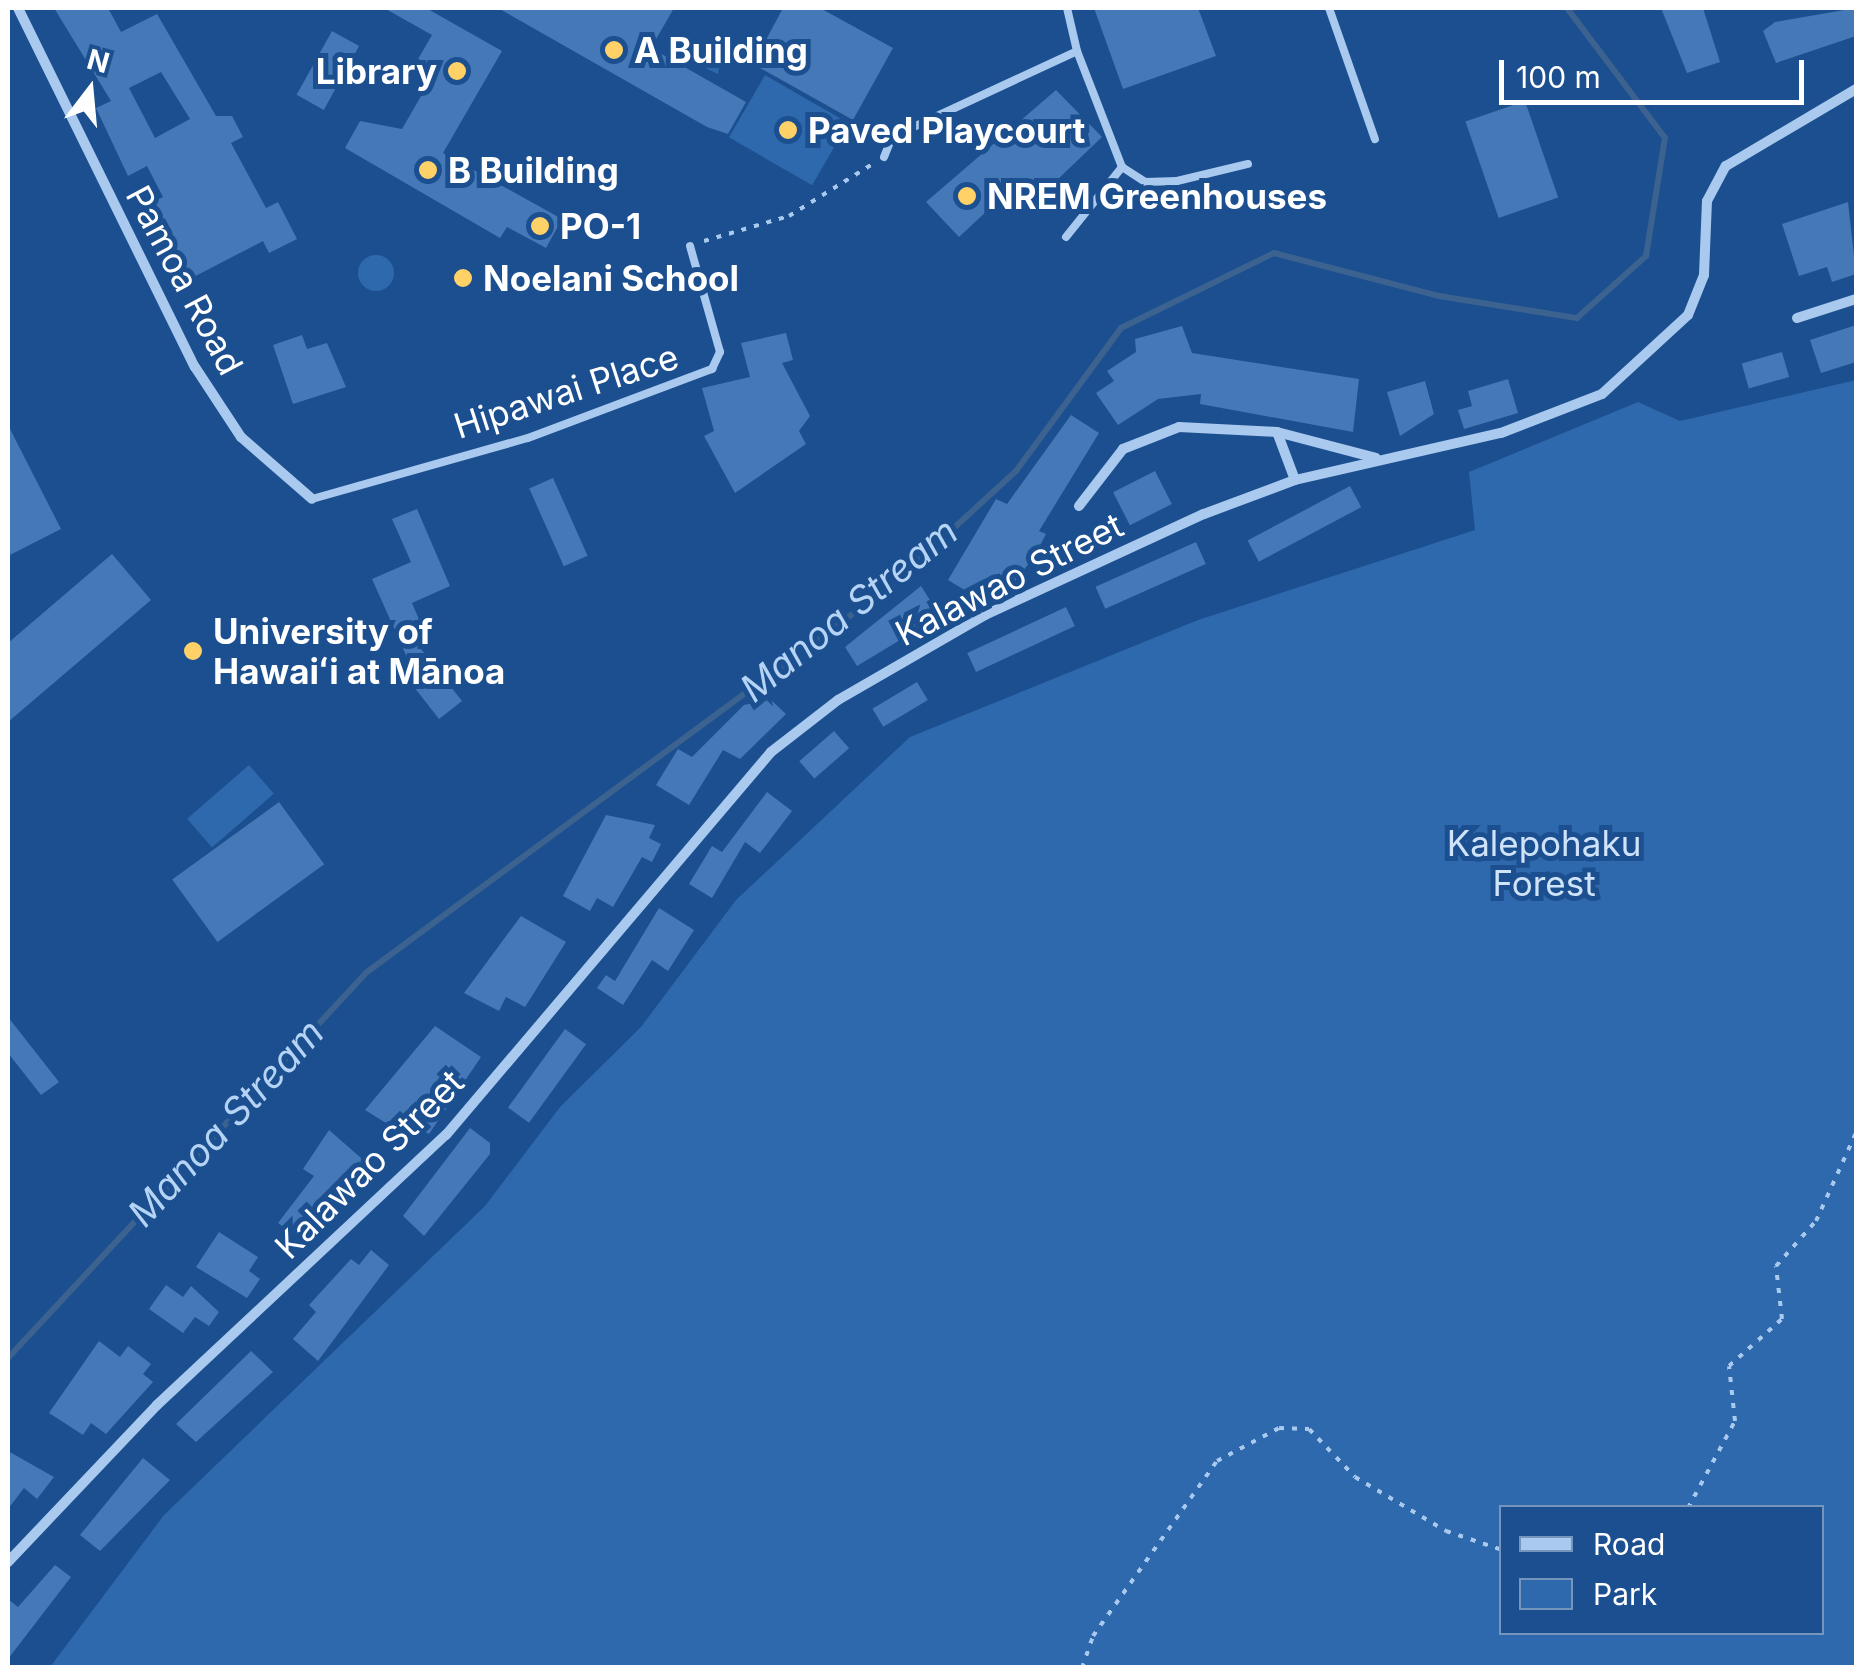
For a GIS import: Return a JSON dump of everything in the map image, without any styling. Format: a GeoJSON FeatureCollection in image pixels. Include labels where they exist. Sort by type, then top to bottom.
{"type":"FeatureCollection","features":[{"type":"Feature","properties":{"kind":"street","name":"Pamoa Road"},"geometry":{"type":"LineString","coordinates":[[18,8],[194,368],[242,436],[312,499]]}},
{"type":"Feature","properties":{"kind":"street","name":"Kalawao Street"},"geometry":{"type":"LineString","coordinates":[[8,1562],[157,1405],[446,1136],[771,752],[838,700],[985,614],[1295,480],[1377,458],[1501,433],[1602,394],[1688,315],[1704,276],[1707,201],[1726,166],[1856,89]]}},
{"type":"Feature","properties":{"kind":"street"},"geometry":{"type":"LineString","coordinates":[[1797,318],[1856,299]]}},
{"type":"Feature","properties":{"kind":"street"},"geometry":{"type":"LineString","coordinates":[[1079,506],[1103,467],[1150,434],[1278,432],[1377,458]]}},
{"type":"Feature","properties":{"kind":"street"},"geometry":{"type":"LineString","coordinates":[[1278,432],[1295,480]]}},
{"type":"Feature","properties":{"kind":"lane"},"geometry":{"type":"LineString","coordinates":[[1068,8],[1077,51],[1122,167],[1145,182],[1177,182],[1248,164]]}},
{"type":"Feature","properties":{"kind":"lane"},"geometry":{"type":"LineString","coordinates":[[1329,8],[1375,140]]}},
{"type":"Feature","properties":{"kind":"lane"},"geometry":{"type":"LineString","coordinates":[[884,157],[892,137],[1077,51]]}},
{"type":"Feature","properties":{"kind":"lane"},"geometry":{"type":"LineString","coordinates":[[1066,237],[1122,167]]}},
{"type":"Feature","properties":{"kind":"lane","name":"Hipawai Place"},"geometry":{"type":"LineString","coordinates":[[312,499],[528,438],[712,369],[720,352],[690,246]]}},
{"type":"Feature","properties":{"kind":"path"},"geometry":{"type":"LineString","coordinates":[[690,246],[788,216],[884,157]]}},
{"type":"Feature","properties":{"kind":"path"},"geometry":{"type":"LineString","coordinates":[[1690,1505],[1735,1421],[1730,1366],[1782,1319],[1776,1266],[1816,1221],[1856,1133]]}},
{"type":"Feature","properties":{"kind":"path"},"geometry":{"type":"LineString","coordinates":[[1082,1668],[1094,1636],[1217,1461],[1279,1428],[1309,1428],[1355,1477],[1446,1531],[1499,1549]]}},
{"type":"Feature","properties":{"kind":"green space"},"geometry":{"type":"Polygon","coordinates":[[[697,42],[721,54],[718,74],[678,55],[697,42]]]}},
{"type":"Feature","properties":{"kind":"green space","name":"Paved Playcourt"},"geometry":{"type":"Polygon","coordinates":[[[765,75],[848,123],[812,185],[729,137],[765,75]]]}},
{"type":"Feature","properties":{"kind":"green space"},"geometry":{"type":"Polygon","coordinates":[[[376,255],[389,260],[394,273],[389,286],[376,291],[363,286],[358,273],[363,260],[376,255]]]}},
{"type":"Feature","properties":{"kind":"green space","name":"Kalepohaku Forest"},"geometry":{"type":"Polygon","coordinates":[[[1856,380],[1856,1667],[50,1667],[164,1515],[485,1206],[560,1107],[641,1027],[736,900],[910,737],[1198,620],[1475,530],[1469,472],[1638,402],[1680,421],[1856,380]]]}},
{"type":"Feature","properties":{"kind":"green space"},"geometry":{"type":"Polygon","coordinates":[[[249,765],[274,794],[212,847],[187,819],[249,765]]]}},
{"type":"Feature","properties":{"kind":"building"},"geometry":{"type":"Polygon","coordinates":[[[54,8],[108,8],[121,32],[157,14],[216,116],[232,116],[243,137],[231,143],[266,208],[278,202],[297,239],[269,253],[263,241],[184,282],[165,243],[153,249],[143,229],[161,220],[152,202],[163,197],[147,166],[128,176],[96,108],[111,101],[54,8]],[[161,72],[129,88],[155,138],[190,119],[161,72]]]}},
{"type":"Feature","properties":{"kind":"building"},"geometry":{"type":"Polygon","coordinates":[[[384,8],[426,8],[502,51],[443,153],[562,219],[546,248],[507,227],[500,238],[345,148],[360,121],[402,129],[432,77],[414,66],[432,35],[384,8]]]}},
{"type":"Feature","properties":{"kind":"building","name":"A Building"},"geometry":{"type":"Polygon","coordinates":[[[498,8],[674,8],[651,48],[746,102],[728,134],[707,127],[498,8]]]}},
{"type":"Feature","properties":{"kind":"building"},"geometry":{"type":"Polygon","coordinates":[[[783,8],[820,8],[893,48],[853,120],[753,64],[783,8]]]}},
{"type":"Feature","properties":{"kind":"building"},"geometry":{"type":"Polygon","coordinates":[[[1094,8],[1198,8],[1216,56],[1123,89],[1094,8]]]}},
{"type":"Feature","properties":{"kind":"building"},"geometry":{"type":"Polygon","coordinates":[[[1661,8],[1703,8],[1720,62],[1687,73],[1661,8]]]}},
{"type":"Feature","properties":{"kind":"building"},"geometry":{"type":"Polygon","coordinates":[[[1856,8],[1856,36],[1776,63],[1763,31],[1775,22],[1856,8]]]}},
{"type":"Feature","properties":{"kind":"building"},"geometry":{"type":"Polygon","coordinates":[[[332,31],[359,46],[324,110],[297,95],[332,31]]]}},
{"type":"Feature","properties":{"kind":"building"},"geometry":{"type":"Polygon","coordinates":[[[1056,90],[1102,137],[1034,202],[1017,183],[959,237],[926,202],[1056,90]]]}},
{"type":"Feature","properties":{"kind":"building"},"geometry":{"type":"Polygon","coordinates":[[[1525,101],[1558,197],[1499,218],[1465,122],[1525,101]]]}},
{"type":"Feature","properties":{"kind":"building"},"geometry":{"type":"Polygon","coordinates":[[[1848,202],[1856,274],[1832,282],[1827,267],[1799,276],[1782,224],[1848,202]]]}},
{"type":"Feature","properties":{"kind":"building"},"geometry":{"type":"Polygon","coordinates":[[[1856,325],[1856,362],[1821,373],[1810,340],[1856,325]]]}},
{"type":"Feature","properties":{"kind":"building"},"geometry":{"type":"Polygon","coordinates":[[[1182,326],[1192,353],[1359,379],[1353,432],[1200,404],[1201,394],[1158,399],[1118,425],[1096,393],[1114,381],[1107,371],[1136,352],[1135,339],[1182,326]]]}},
{"type":"Feature","properties":{"kind":"building"},"geometry":{"type":"Polygon","coordinates":[[[786,333],[793,360],[782,363],[810,416],[799,431],[806,444],[735,493],[704,436],[714,431],[702,388],[750,377],[741,343],[786,333]]]}},
{"type":"Feature","properties":{"kind":"building"},"geometry":{"type":"Polygon","coordinates":[[[302,335],[307,349],[327,343],[346,387],[293,404],[273,345],[302,335]]]}},
{"type":"Feature","properties":{"kind":"building"},"geometry":{"type":"Polygon","coordinates":[[[1782,352],[1789,377],[1749,389],[1742,364],[1782,352]]]}},
{"type":"Feature","properties":{"kind":"building"},"geometry":{"type":"Polygon","coordinates":[[[1508,379],[1518,413],[1464,429],[1458,410],[1472,406],[1468,391],[1508,379]]]}},
{"type":"Feature","properties":{"kind":"building"},"geometry":{"type":"Polygon","coordinates":[[[1425,381],[1434,414],[1400,436],[1387,392],[1425,381]]]}},
{"type":"Feature","properties":{"kind":"building"},"geometry":{"type":"Polygon","coordinates":[[[1071,415],[1099,433],[1039,531],[1046,534],[1034,557],[1004,595],[990,586],[981,600],[948,580],[996,499],[1007,504],[1071,415]]]}},
{"type":"Feature","properties":{"kind":"building"},"geometry":{"type":"Polygon","coordinates":[[[8,425],[61,529],[8,556],[8,425]]]}},
{"type":"Feature","properties":{"kind":"building"},"geometry":{"type":"Polygon","coordinates":[[[1155,471],[1172,504],[1130,525],[1113,492],[1155,471]]]}},
{"type":"Feature","properties":{"kind":"building"},"geometry":{"type":"Polygon","coordinates":[[[553,478],[588,556],[564,566],[529,489],[553,478]]]}},
{"type":"Feature","properties":{"kind":"building"},"geometry":{"type":"Polygon","coordinates":[[[1350,486],[1361,507],[1259,562],[1248,540],[1350,486]]]}},
{"type":"Feature","properties":{"kind":"building"},"geometry":{"type":"Polygon","coordinates":[[[417,509],[450,586],[412,603],[430,645],[421,649],[462,701],[439,719],[407,678],[414,673],[372,579],[411,562],[392,519],[417,509]]]}},
{"type":"Feature","properties":{"kind":"building"},"geometry":{"type":"Polygon","coordinates":[[[1196,542],[1206,564],[1105,609],[1096,587],[1196,542]]]}},
{"type":"Feature","properties":{"kind":"building"},"geometry":{"type":"Polygon","coordinates":[[[112,554],[151,600],[8,722],[8,643],[112,554]]]}},
{"type":"Feature","properties":{"kind":"building"},"geometry":{"type":"Polygon","coordinates":[[[921,586],[940,616],[857,666],[845,647],[921,586]]]}},
{"type":"Feature","properties":{"kind":"building"},"geometry":{"type":"Polygon","coordinates":[[[1066,607],[1075,626],[976,672],[967,653],[1066,607]]]}},
{"type":"Feature","properties":{"kind":"building"},"geometry":{"type":"Polygon","coordinates":[[[917,682],[928,700],[883,727],[872,709],[917,682]]]}},
{"type":"Feature","properties":{"kind":"building"},"geometry":{"type":"Polygon","coordinates":[[[770,699],[786,714],[740,759],[723,750],[689,805],[656,785],[678,749],[692,757],[744,705],[770,699]]]}},
{"type":"Feature","properties":{"kind":"building"},"geometry":{"type":"Polygon","coordinates":[[[834,731],[849,748],[814,779],[799,761],[834,731]]]}},
{"type":"Feature","properties":{"kind":"building"},"geometry":{"type":"Polygon","coordinates":[[[767,792],[792,811],[760,853],[745,842],[712,898],[689,884],[712,846],[722,852],[767,792]]]}},
{"type":"Feature","properties":{"kind":"building"},"geometry":{"type":"Polygon","coordinates":[[[279,802],[324,864],[217,942],[172,880],[279,802]]]}},
{"type":"Feature","properties":{"kind":"building"},"geometry":{"type":"Polygon","coordinates":[[[606,815],[655,825],[649,838],[661,844],[652,862],[642,857],[613,907],[597,898],[590,911],[563,896],[606,815]]]}},
{"type":"Feature","properties":{"kind":"building"},"geometry":{"type":"Polygon","coordinates":[[[659,908],[694,930],[668,971],[652,960],[623,1005],[597,988],[606,975],[615,981],[659,908]]]}},
{"type":"Feature","properties":{"kind":"building"},"geometry":{"type":"Polygon","coordinates":[[[521,916],[566,942],[525,1007],[506,997],[499,1011],[464,993],[521,916]]]}},
{"type":"Feature","properties":{"kind":"building"},"geometry":{"type":"Polygon","coordinates":[[[8,1017],[59,1082],[41,1095],[8,1053],[8,1017]]]}},
{"type":"Feature","properties":{"kind":"building"},"geometry":{"type":"Polygon","coordinates":[[[435,1026],[481,1057],[429,1134],[409,1122],[402,1133],[365,1110],[435,1026]]]}},
{"type":"Feature","properties":{"kind":"building"},"geometry":{"type":"Polygon","coordinates":[[[565,1029],[586,1044],[529,1123],[508,1107],[565,1029]]]}},
{"type":"Feature","properties":{"kind":"building"},"geometry":{"type":"Polygon","coordinates":[[[470,1128],[490,1143],[490,1154],[424,1236],[403,1216],[470,1128]]]}},
{"type":"Feature","properties":{"kind":"building"},"geometry":{"type":"Polygon","coordinates":[[[329,1130],[376,1171],[310,1246],[278,1223],[314,1176],[303,1169],[329,1130]]]}},
{"type":"Feature","properties":{"kind":"building"},"geometry":{"type":"Polygon","coordinates":[[[219,1232],[258,1257],[249,1271],[260,1279],[247,1298],[196,1267],[219,1232]]]}},
{"type":"Feature","properties":{"kind":"building"},"geometry":{"type":"Polygon","coordinates":[[[371,1250],[389,1265],[318,1361],[293,1339],[316,1312],[309,1305],[351,1259],[359,1265],[371,1250]]]}},
{"type":"Feature","properties":{"kind":"building"},"geometry":{"type":"Polygon","coordinates":[[[166,1285],[183,1297],[191,1286],[219,1312],[209,1326],[195,1317],[183,1333],[149,1309],[166,1285]]]}},
{"type":"Feature","properties":{"kind":"building"},"geometry":{"type":"Polygon","coordinates":[[[99,1341],[120,1357],[128,1346],[151,1364],[143,1374],[153,1382],[106,1434],[91,1423],[83,1435],[49,1413],[99,1341]]]}},
{"type":"Feature","properties":{"kind":"building"},"geometry":{"type":"Polygon","coordinates":[[[251,1351],[273,1372],[196,1442],[176,1424],[251,1351]]]}},
{"type":"Feature","properties":{"kind":"building"},"geometry":{"type":"Polygon","coordinates":[[[8,1451],[54,1477],[37,1499],[24,1488],[8,1509],[8,1451]]]}},
{"type":"Feature","properties":{"kind":"building"},"geometry":{"type":"Polygon","coordinates":[[[143,1458],[170,1480],[100,1551],[80,1535],[143,1458]]]}},
{"type":"Feature","properties":{"kind":"building"},"geometry":{"type":"Polygon","coordinates":[[[55,1565],[71,1577],[8,1659],[8,1599],[18,1607],[55,1565]]]}},
{"type":"Feature","properties":{"kind":"waterway","name":"Manoa Stream"},"geometry":{"type":"LineString","coordinates":[[8,1358],[367,972],[893,584],[1016,471],[1121,328],[1274,253],[1439,296],[1577,318],[1646,256],[1665,138],[1567,8]]}},
{"type":"Feature","properties":{"kind":"place","name":"A Building"},"geometry":{"type":"Point","coordinates":[614,50]}},
{"type":"Feature","properties":{"kind":"place","name":"Library"},"geometry":{"type":"Point","coordinates":[457,71]}},
{"type":"Feature","properties":{"kind":"place","name":"Paved Playcourt"},"geometry":{"type":"Point","coordinates":[788,130]}},
{"type":"Feature","properties":{"kind":"place","name":"B Building"},"geometry":{"type":"Point","coordinates":[428,170]}},
{"type":"Feature","properties":{"kind":"place","name":"NREM Greenhouses"},"geometry":{"type":"Point","coordinates":[967,196]}},
{"type":"Feature","properties":{"kind":"place","name":"PO-1"},"geometry":{"type":"Point","coordinates":[540,226]}},
{"type":"Feature","properties":{"kind":"place","name":"Noelani School"},"geometry":{"type":"Point","coordinates":[463,278]}},
{"type":"Feature","properties":{"kind":"place","name":"University of Hawaiʻi at Mānoa"},"geometry":{"type":"Point","coordinates":[193,651]}}]}
